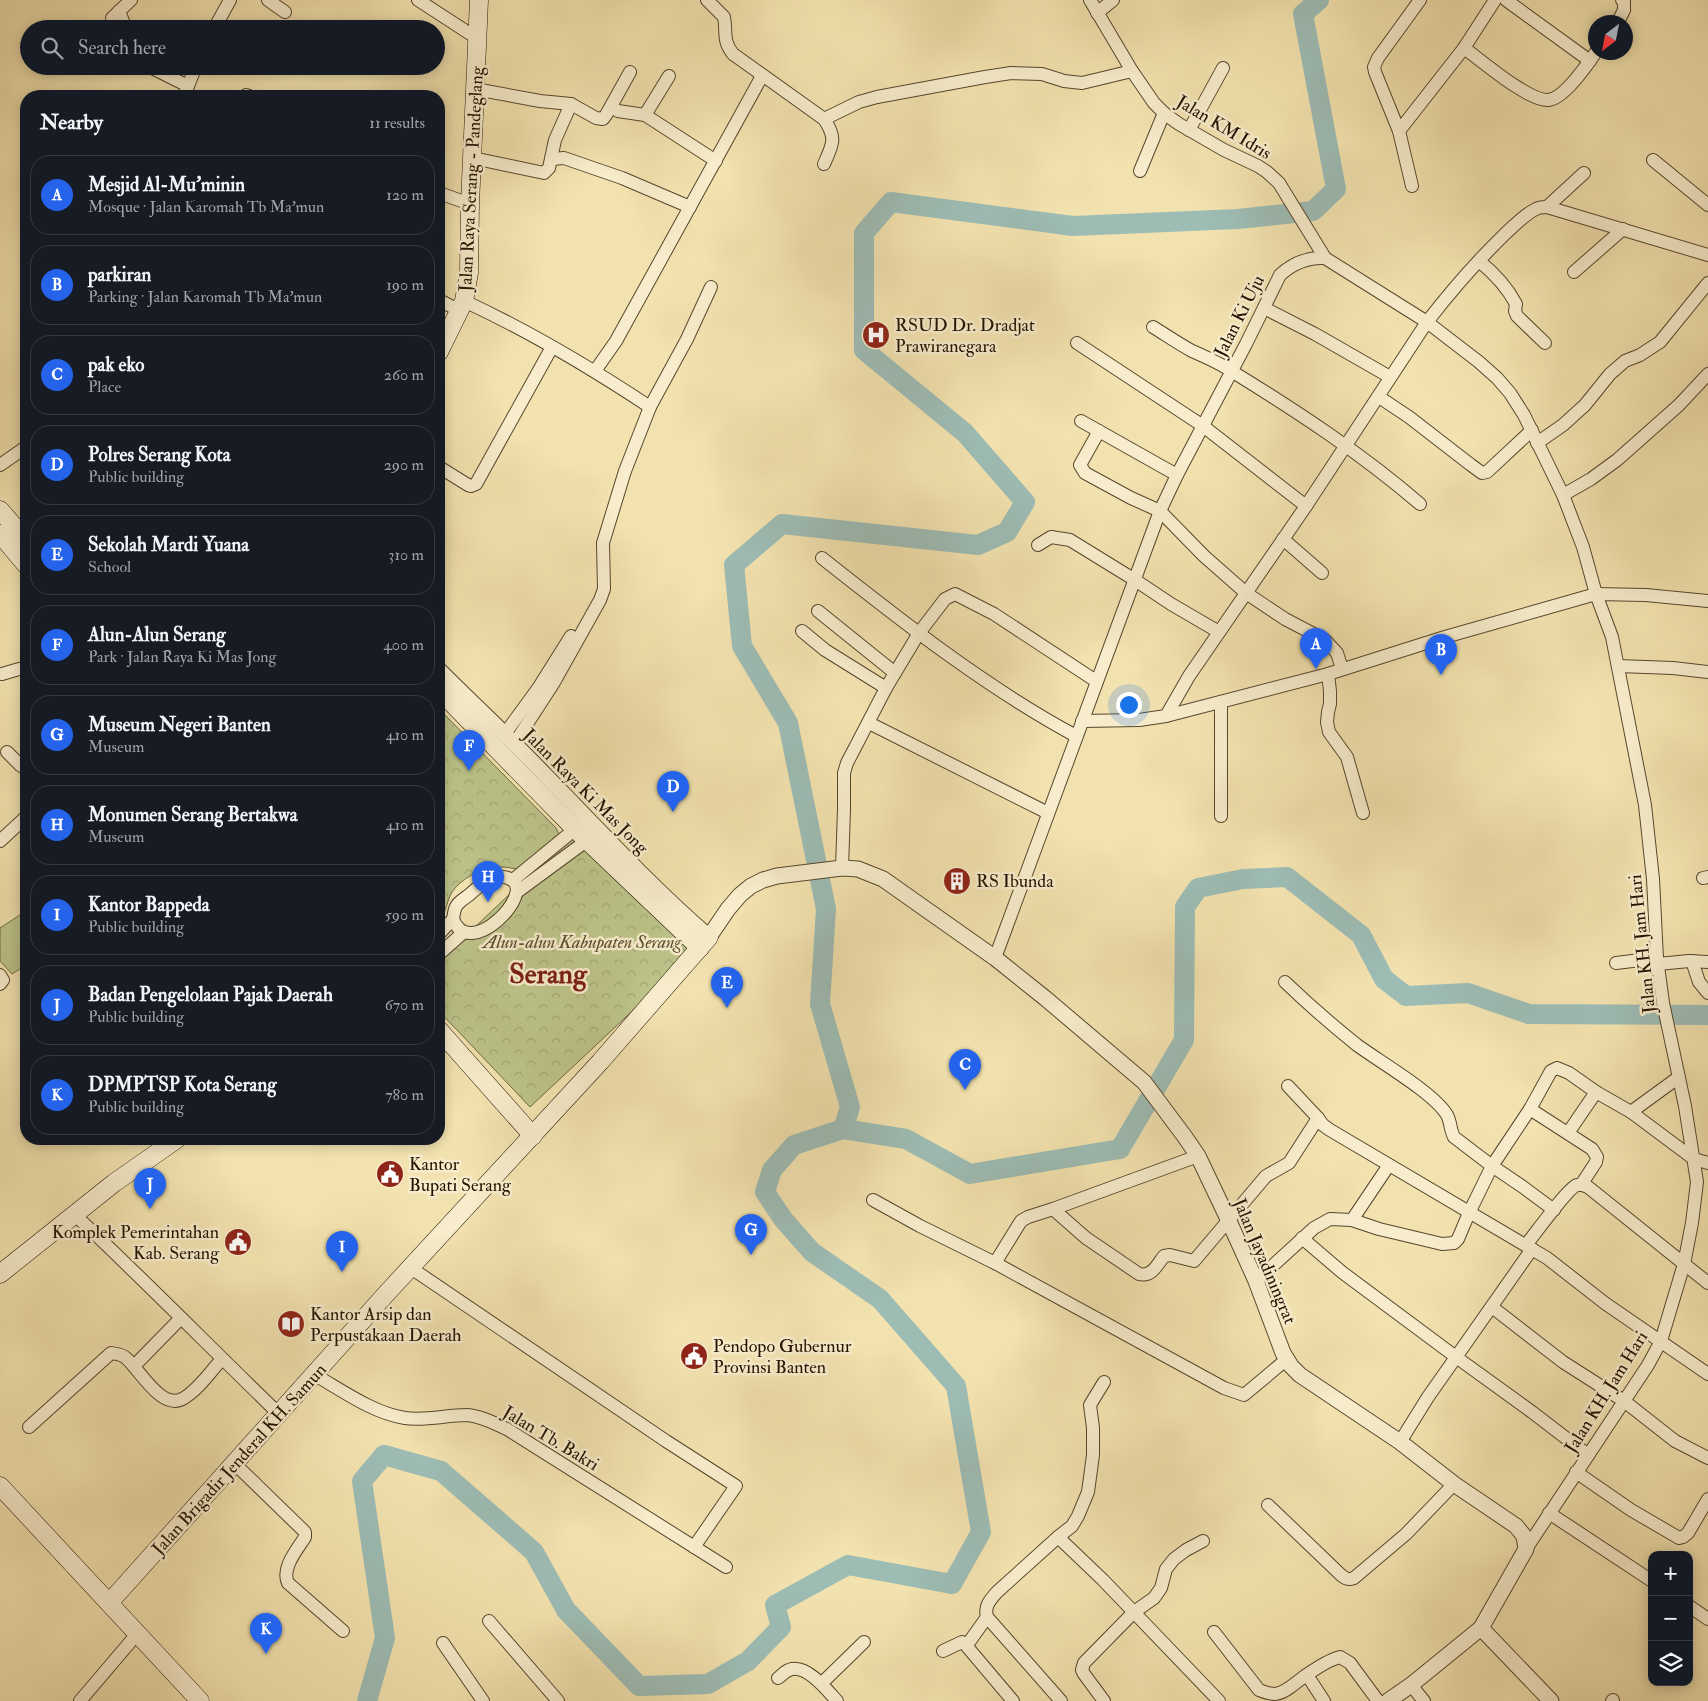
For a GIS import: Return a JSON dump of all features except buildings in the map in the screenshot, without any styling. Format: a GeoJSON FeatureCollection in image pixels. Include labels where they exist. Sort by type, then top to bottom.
{"type":"FeatureCollection","features":[{"type":"Feature","properties":{"kind":"main road","name":"Jalan Raya Serang - Pandeglang"},"geometry":{"type":"LineString","coordinates":[[445,340],[462,306],[469,273],[470,204],[479,0]]}},
{"type":"Feature","properties":{"kind":"main road"},"geometry":{"type":"LineString","coordinates":[[0,510],[20,533]]}},
{"type":"Feature","properties":{"kind":"main road"},"geometry":{"type":"LineString","coordinates":[[0,534],[20,557]]}},
{"type":"Feature","properties":{"kind":"main road"},"geometry":{"type":"LineString","coordinates":[[445,696],[705,942]]}},
{"type":"Feature","properties":{"kind":"main road","name":"Jalan Brigadir Jenderal KH. Samun"},"geometry":{"type":"LineString","coordinates":[[109,1603],[410,1268],[533,1136],[705,942]]}},
{"type":"Feature","properties":{"kind":"main road"},"geometry":{"type":"LineString","coordinates":[[445,1037],[533,1136]]}},
{"type":"Feature","properties":{"kind":"main road"},"geometry":{"type":"LineString","coordinates":[[0,1274],[120,1179],[168,1145]]}},
{"type":"Feature","properties":{"kind":"main road"},"geometry":{"type":"LineString","coordinates":[[0,1486],[200,1701]]}},
{"type":"Feature","properties":{"kind":"street"},"geometry":{"type":"LineString","coordinates":[[219,20],[230,0]]}},
{"type":"Feature","properties":{"kind":"street"},"geometry":{"type":"LineString","coordinates":[[268,0],[285,12]]}},
{"type":"Feature","properties":{"kind":"street"},"geometry":{"type":"LineString","coordinates":[[418,0],[478,39]]}},
{"type":"Feature","properties":{"kind":"street"},"geometry":{"type":"LineString","coordinates":[[707,0],[724,17],[725,38],[733,54],[824,119],[832,131],[830,150],[824,164]]}},
{"type":"Feature","properties":{"kind":"street","name":"Jalan KM Idris"},"geometry":{"type":"LineString","coordinates":[[1090,0],[1132,71],[1154,103],[1164,113],[1189,130],[1224,150],[1258,166],[1279,183],[1325,258]]}},
{"type":"Feature","properties":{"kind":"street"},"geometry":{"type":"LineString","coordinates":[[1097,13],[1113,0]]}},
{"type":"Feature","properties":{"kind":"street"},"geometry":{"type":"LineString","coordinates":[[1412,186],[1399,132],[1374,72],[1374,67],[1378,58],[1420,0]]}},
{"type":"Feature","properties":{"kind":"street"},"geometry":{"type":"LineString","coordinates":[[1399,132],[1464,48],[1495,0]]}},
{"type":"Feature","properties":{"kind":"street"},"geometry":{"type":"LineString","coordinates":[[1506,0],[1588,54]]}},
{"type":"Feature","properties":{"kind":"street"},"geometry":{"type":"LineString","coordinates":[[1622,0],[1624,2],[1624,10],[1622,15]]}},
{"type":"Feature","properties":{"kind":"street"},"geometry":{"type":"LineString","coordinates":[[123,6],[125,20]]}},
{"type":"Feature","properties":{"kind":"street"},"geometry":{"type":"LineString","coordinates":[[1464,48],[1522,91],[1536,98],[1548,100],[1564,91],[1590,60]]}},
{"type":"Feature","properties":{"kind":"street"},"geometry":{"type":"LineString","coordinates":[[1189,130],[1223,68]]}},
{"type":"Feature","properties":{"kind":"street"},"geometry":{"type":"LineString","coordinates":[[824,119],[859,102],[877,97],[985,77],[1011,74],[1042,74],[1064,81],[1082,83],[1132,71]]}},
{"type":"Feature","properties":{"kind":"street"},"geometry":{"type":"LineString","coordinates":[[475,89],[540,101],[571,104],[596,118],[603,119],[630,72]]}},
{"type":"Feature","properties":{"kind":"street"},"geometry":{"type":"LineString","coordinates":[[162,75],[184,90]]}},
{"type":"Feature","properties":{"kind":"street"},"geometry":{"type":"LineString","coordinates":[[186,90],[192,75]]}},
{"type":"Feature","properties":{"kind":"street"},"geometry":{"type":"LineString","coordinates":[[645,115],[669,76]]}},
{"type":"Feature","properties":{"kind":"street"},"geometry":{"type":"LineString","coordinates":[[595,371],[616,341],[762,76]]}},
{"type":"Feature","properties":{"kind":"street"},"geometry":{"type":"LineString","coordinates":[[473,158],[544,173],[549,168],[555,140],[571,104]]}},
{"type":"Feature","properties":{"kind":"street"},"geometry":{"type":"LineString","coordinates":[[611,106],[618,111],[645,115],[716,161]]}},
{"type":"Feature","properties":{"kind":"street"},"geometry":{"type":"LineString","coordinates":[[1140,171],[1164,113]]}},
{"type":"Feature","properties":{"kind":"street"},"geometry":{"type":"LineString","coordinates":[[551,160],[564,158],[622,178],[690,207]]}},
{"type":"Feature","properties":{"kind":"street"},"geometry":{"type":"LineString","coordinates":[[1653,160],[1708,205]]}},
{"type":"Feature","properties":{"kind":"street"},"geometry":{"type":"LineString","coordinates":[[1547,207],[1584,173]]}},
{"type":"Feature","properties":{"kind":"street"},"geometry":{"type":"LineString","coordinates":[[445,195],[470,204]]}},
{"type":"Feature","properties":{"kind":"street"},"geometry":{"type":"LineString","coordinates":[[1166,716],[1189,676],[1306,506],[1427,322],[1445,298],[1479,261],[1524,217],[1535,209],[1547,207],[1706,252]]}},
{"type":"Feature","properties":{"kind":"street"},"geometry":{"type":"LineString","coordinates":[[1574,272],[1623,229]]}},
{"type":"Feature","properties":{"kind":"street","name":"Jalan Ki Uju"},"geometry":{"type":"LineString","coordinates":[[995,958],[1160,511],[1280,275],[1289,267],[1315,257],[1325,258]]}},
{"type":"Feature","properties":{"kind":"street"},"geometry":{"type":"LineString","coordinates":[[1325,258],[1427,322],[1479,362],[1510,393],[1532,430],[1563,495],[1583,547],[1596,594]]}},
{"type":"Feature","properties":{"kind":"street"},"geometry":{"type":"LineString","coordinates":[[1479,261],[1498,278],[1512,296],[1516,304],[1516,316],[1545,343]]}},
{"type":"Feature","properties":{"kind":"street"},"geometry":{"type":"LineString","coordinates":[[1537,443],[1563,425],[1585,405],[1610,374],[1625,362],[1660,342],[1708,282]]}},
{"type":"Feature","properties":{"kind":"street"},"geometry":{"type":"LineString","coordinates":[[509,740],[586,612],[600,600],[604,589],[603,543],[625,472],[650,407],[687,339],[711,287]]}},
{"type":"Feature","properties":{"kind":"street"},"geometry":{"type":"LineString","coordinates":[[445,302],[509,322],[595,371],[650,407]]}},
{"type":"Feature","properties":{"kind":"street"},"geometry":{"type":"LineString","coordinates":[[1264,308],[1315,334],[1390,377]]}},
{"type":"Feature","properties":{"kind":"street"},"geometry":{"type":"LineString","coordinates":[[1153,327],[1192,351],[1204,355],[1232,371],[1347,445],[1387,475],[1420,504]]}},
{"type":"Feature","properties":{"kind":"street"},"geometry":{"type":"LineString","coordinates":[[1077,343],[1203,426],[1306,506]]}},
{"type":"Feature","properties":{"kind":"street"},"geometry":{"type":"LineString","coordinates":[[445,471],[468,485],[476,484],[552,347]]}},
{"type":"Feature","properties":{"kind":"street"},"geometry":{"type":"LineString","coordinates":[[1563,495],[1591,480],[1617,460],[1679,405],[1708,374]]}},
{"type":"Feature","properties":{"kind":"street"},"geometry":{"type":"LineString","coordinates":[[1379,397],[1409,417],[1482,473],[1487,472],[1532,430]]}},
{"type":"Feature","properties":{"kind":"street"},"geometry":{"type":"LineString","coordinates":[[1081,421],[1177,475]]}},
{"type":"Feature","properties":{"kind":"street"},"geometry":{"type":"LineString","coordinates":[[1099,431],[1080,465],[1082,470],[1131,498],[1160,511],[1204,556],[1246,593],[1285,618],[1325,640],[1337,653],[1342,669]]}},
{"type":"Feature","properties":{"kind":"street"},"geometry":{"type":"LineString","coordinates":[[0,465],[20,451]]}},
{"type":"Feature","properties":{"kind":"street"},"geometry":{"type":"LineString","coordinates":[[1038,545],[1051,536],[1070,540],[1219,632]]}},
{"type":"Feature","properties":{"kind":"street"},"geometry":{"type":"LineString","coordinates":[[1283,539],[1322,573]]}},
{"type":"Feature","properties":{"kind":"street"},"geometry":{"type":"LineString","coordinates":[[822,558],[919,633],[1000,691],[1076,736]]}},
{"type":"Feature","properties":{"kind":"street"},"geometry":{"type":"LineString","coordinates":[[837,868],[844,809],[844,773],[847,763],[886,688],[919,633],[945,599],[955,594],[994,614],[1096,681]]}},
{"type":"Feature","properties":{"kind":"street"},"geometry":{"type":"LineString","coordinates":[[1082,721],[1139,720],[1166,716],[1328,674],[1445,637],[1596,594],[1646,595],[1708,601]]}},
{"type":"Feature","properties":{"kind":"street","name":"Jalan KH. Jam Hari"},"geometry":{"type":"LineString","coordinates":[[1526,1549],[1648,1365],[1661,1341],[1684,1264],[1697,1182],[1663,1003],[1647,819],[1612,638],[1596,594]]}},
{"type":"Feature","properties":{"kind":"street"},"geometry":{"type":"LineString","coordinates":[[818,611],[896,672]]}},
{"type":"Feature","properties":{"kind":"street"},"geometry":{"type":"LineString","coordinates":[[802,631],[825,650],[886,688]]}},
{"type":"Feature","properties":{"kind":"street"},"geometry":{"type":"LineString","coordinates":[[1618,666],[1673,668],[1708,672]]}},
{"type":"Feature","properties":{"kind":"street"},"geometry":{"type":"LineString","coordinates":[[2,674],[20,669]]}},
{"type":"Feature","properties":{"kind":"street"},"geometry":{"type":"LineString","coordinates":[[1328,674],[1330,704],[1327,722],[1329,732],[1347,757],[1363,813]]}},
{"type":"Feature","properties":{"kind":"street","name":"Jalan Raya Ki Mas Jong"},"geometry":{"type":"LineString","coordinates":[[445,676],[509,740],[587,830]]}},
{"type":"Feature","properties":{"kind":"street"},"geometry":{"type":"LineString","coordinates":[[1221,702],[1221,816]]}},
{"type":"Feature","properties":{"kind":"street"},"geometry":{"type":"LineString","coordinates":[[869,723],[1048,814]]}},
{"type":"Feature","properties":{"kind":"street"},"geometry":{"type":"LineString","coordinates":[[7,752],[20,765]]}},
{"type":"Feature","properties":{"kind":"street"},"geometry":{"type":"LineString","coordinates":[[0,842],[20,823]]}},
{"type":"Feature","properties":{"kind":"street"},"geometry":{"type":"LineString","coordinates":[[515,886],[495,877],[486,881],[457,904],[453,919],[455,925],[464,932],[474,934],[482,932],[513,906],[515,886],[587,830]]}},
{"type":"Feature","properties":{"kind":"street"},"geometry":{"type":"LineString","coordinates":[[705,942],[740,895],[751,886],[763,880],[777,876],[837,868],[858,869],[883,879],[995,958]]}},
{"type":"Feature","properties":{"kind":"street"},"geometry":{"type":"LineString","coordinates":[[445,928],[453,919]]}},
{"type":"Feature","properties":{"kind":"street"},"geometry":{"type":"LineString","coordinates":[[445,949],[464,932]]}},
{"type":"Feature","properties":{"kind":"street","name":"Jalan Jayadiningrat"},"geometry":{"type":"LineString","coordinates":[[995,958],[1144,1082],[1185,1137],[1198,1156],[1228,1219],[1256,1281],[1283,1353],[1300,1375],[1400,1442],[1454,1484],[1516,1526],[1524,1536],[1526,1549]]}},
{"type":"Feature","properties":{"kind":"street"},"geometry":{"type":"LineString","coordinates":[[1616,963],[1658,961],[1708,962]]}},
{"type":"Feature","properties":{"kind":"street"},"geometry":{"type":"LineString","coordinates":[[1692,961],[1699,982],[1708,993]]}},
{"type":"Feature","properties":{"kind":"street"},"geometry":{"type":"LineString","coordinates":[[0,975],[3,980],[0,984]]}},
{"type":"Feature","properties":{"kind":"street"},"geometry":{"type":"LineString","coordinates":[[1285,982],[1325,1019],[1357,1045],[1436,1102],[1447,1116],[1454,1137],[1554,1210]]}},
{"type":"Feature","properties":{"kind":"street"},"geometry":{"type":"LineString","coordinates":[[1256,1281],[1302,1238],[1314,1228],[1330,1219],[1352,1220],[1442,1244],[1454,1243],[1458,1239],[1492,1166],[1530,1109],[1551,1071],[1557,1068],[1569,1073],[1596,1092],[1631,1112],[1694,1159],[1708,1163]]}},
{"type":"Feature","properties":{"kind":"street"},"geometry":{"type":"LineString","coordinates":[[1631,1112],[1678,1074]]}},
{"type":"Feature","properties":{"kind":"street"},"geometry":{"type":"LineString","coordinates":[[1288,1086],[1323,1125],[1330,1130],[1529,1247],[1606,1304],[1708,1374]]}},
{"type":"Feature","properties":{"kind":"street"},"geometry":{"type":"LineString","coordinates":[[1568,1133],[1596,1092]]}},
{"type":"Feature","properties":{"kind":"street"},"geometry":{"type":"LineString","coordinates":[[1400,1442],[1428,1397],[1492,1307],[1554,1210],[1576,1185],[1581,1184],[1594,1166],[1597,1157],[1592,1149],[1530,1109]]}},
{"type":"Feature","properties":{"kind":"street"},"geometry":{"type":"LineString","coordinates":[[1053,1209],[1086,1238],[1139,1274],[1145,1276],[1150,1274],[1164,1256],[1170,1255],[1194,1261],[1266,1176],[1289,1163],[1318,1118]]}},
{"type":"Feature","properties":{"kind":"street"},"geometry":{"type":"LineString","coordinates":[[995,1263],[1021,1221],[1028,1217],[1198,1156]]}},
{"type":"Feature","properties":{"kind":"street"},"geometry":{"type":"LineString","coordinates":[[1352,1220],[1389,1165]]}},
{"type":"Feature","properties":{"kind":"street"},"geometry":{"type":"LineString","coordinates":[[1581,1184],[1588,1187],[1708,1283]]}},
{"type":"Feature","properties":{"kind":"street"},"geometry":{"type":"LineString","coordinates":[[873,1200],[920,1226],[995,1263],[1224,1388],[1244,1395],[1287,1359]]}},
{"type":"Feature","properties":{"kind":"street"},"geometry":{"type":"LineString","coordinates":[[75,1215],[279,1414]]}},
{"type":"Feature","properties":{"kind":"street"},"geometry":{"type":"LineString","coordinates":[[1302,1238],[1344,1273],[1588,1455]]}},
{"type":"Feature","properties":{"kind":"street"},"geometry":{"type":"LineString","coordinates":[[410,1268],[666,1441],[736,1486],[694,1547]]}},
{"type":"Feature","properties":{"kind":"street"},"geometry":{"type":"LineString","coordinates":[[1492,1307],[1563,1362],[1624,1401],[1675,1441],[1708,1458]]}},
{"type":"Feature","properties":{"kind":"street"},"geometry":{"type":"LineString","coordinates":[[134,1366],[182,1318]]}},
{"type":"Feature","properties":{"kind":"street"},"geometry":{"type":"LineString","coordinates":[[29,1427],[111,1353],[124,1356],[157,1392],[167,1400],[174,1402],[183,1399],[193,1391],[222,1359]]}},
{"type":"Feature","properties":{"kind":"street","name":"Jalan Tb. Bakri"},"geometry":{"type":"LineString","coordinates":[[315,1375],[382,1412],[405,1418],[468,1415],[486,1419],[507,1429],[726,1567]]}},
{"type":"Feature","properties":{"kind":"street"},"geometry":{"type":"LineString","coordinates":[[1061,1701],[987,1617],[985,1610],[997,1592],[1072,1526],[1078,1516],[1088,1492],[1093,1455],[1093,1428],[1090,1405],[1104,1382]]}},
{"type":"Feature","properties":{"kind":"street"},"geometry":{"type":"LineString","coordinates":[[235,1464],[306,1532],[305,1538],[286,1572],[286,1579],[288,1583],[342,1631]]}},
{"type":"Feature","properties":{"kind":"street"},"geometry":{"type":"LineString","coordinates":[[1576,1472],[1631,1510],[1679,1538],[1683,1538],[1688,1533],[1708,1499]]}},
{"type":"Feature","properties":{"kind":"street"},"geometry":{"type":"LineString","coordinates":[[1268,1505],[1341,1575],[1350,1580],[1406,1534],[1454,1484]]}},
{"type":"Feature","properties":{"kind":"street"},"geometry":{"type":"LineString","coordinates":[[1549,1513],[1648,1578]]}},
{"type":"Feature","properties":{"kind":"street"},"geometry":{"type":"LineString","coordinates":[[1058,1537],[1134,1612],[1219,1701]]}},
{"type":"Feature","properties":{"kind":"street"},"geometry":{"type":"LineString","coordinates":[[1104,1701],[1082,1670],[1084,1663],[1134,1612],[1154,1598],[1161,1588],[1166,1569],[1174,1559],[1186,1550],[1203,1542]]}},
{"type":"Feature","properties":{"kind":"street"},"geometry":{"type":"LineString","coordinates":[[1388,1701],[1411,1685],[1481,1628],[1526,1549]]}},
{"type":"Feature","properties":{"kind":"street"},"geometry":{"type":"LineString","coordinates":[[1693,1609],[1708,1619]]}},
{"type":"Feature","properties":{"kind":"street"},"geometry":{"type":"LineString","coordinates":[[967,1645],[987,1617]]}},
{"type":"Feature","properties":{"kind":"street"},"geometry":{"type":"LineString","coordinates":[[489,1621],[555,1700]]}},
{"type":"Feature","properties":{"kind":"street"},"geometry":{"type":"LineString","coordinates":[[1481,1628],[1551,1701]]}},
{"type":"Feature","properties":{"kind":"street"},"geometry":{"type":"LineString","coordinates":[[1214,1632],[1259,1690],[1275,1694],[1285,1691],[1307,1675],[1333,1659],[1340,1657],[1350,1664],[1378,1701]]}},
{"type":"Feature","properties":{"kind":"street"},"geometry":{"type":"LineString","coordinates":[[80,1701],[138,1634]]}},
{"type":"Feature","properties":{"kind":"street"},"geometry":{"type":"LineString","coordinates":[[822,1683],[864,1642]]}},
{"type":"Feature","properties":{"kind":"street"},"geometry":{"type":"LineString","coordinates":[[943,1651],[962,1642],[967,1645],[1012,1701]]}},
{"type":"Feature","properties":{"kind":"street"},"geometry":{"type":"LineString","coordinates":[[443,1643],[483,1701]]}},
{"type":"Feature","properties":{"kind":"street"},"geometry":{"type":"LineString","coordinates":[[778,1678],[789,1670],[798,1669],[822,1683],[837,1701]]}},
{"type":"Feature","properties":{"kind":"street"},"geometry":{"type":"LineString","coordinates":[[1307,1675],[1324,1701]]}},
{"type":"Feature","properties":{"kind":"street"},"geometry":{"type":"LineString","coordinates":[[1411,1685],[1424,1701]]}},
{"type":"Feature","properties":{"kind":"green space"},"geometry":{"type":"Polygon","coordinates":[[[445,715],[556,828],[559,834],[558,839],[518,869],[489,868],[465,879],[455,888],[445,911],[445,715]]]}},
{"type":"Feature","properties":{"kind":"green space","name":"Alun-alun Kabupaten Serang"},"geometry":{"type":"Polygon","coordinates":[[[589,819],[706,942],[530,1107],[445,1017],[445,955],[589,819]]]}},
{"type":"Feature","properties":{"kind":"green space"},"geometry":{"type":"Polygon","coordinates":[[[20,915],[20,969],[12,974],[0,961],[0,928],[20,915]]]}},
{"type":"Feature","properties":{"kind":"waterway"},"geometry":{"type":"LineString","coordinates":[[367,1701],[385,1638],[362,1481],[384,1455],[441,1471],[534,1552],[566,1610],[639,1686],[708,1684],[748,1661],[781,1627],[775,1605],[848,1565],[952,1584],[981,1532],[956,1386],[880,1299],[812,1252],[783,1219],[765,1192],[772,1170],[794,1145],[843,1129],[850,1107],[820,1004],[826,909],[788,723],[742,646],[734,565],[782,524],[978,545],[1007,532],[1025,502],[965,433],[864,350],[864,233],[891,202],[1073,226],[1238,219],[1313,211],[1336,189],[1303,14],[1319,0]]}},
{"type":"Feature","properties":{"kind":"waterway"},"geometry":{"type":"LineString","coordinates":[[843,1129],[906,1139],[970,1174],[1120,1149],[1184,1040],[1185,907],[1198,888],[1243,879],[1287,877],[1361,935],[1384,979],[1406,996],[1468,993],[1529,1014],[1708,1015]]}},
{"type":"Feature","properties":{"kind":"place","name":"RSUD Dr. Dradjat Prawiranegara"},"geometry":{"type":"Point","coordinates":[876,335]}},
{"type":"Feature","properties":{"kind":"place","name":"Mesjid Al-Mu'minin"},"geometry":{"type":"Point","coordinates":[1316,669]}},
{"type":"Feature","properties":{"kind":"place","name":"parkiran"},"geometry":{"type":"Point","coordinates":[1441,675]}},
{"type":"Feature","properties":{"kind":"place","name":"Alun-Alun Serang"},"geometry":{"type":"Point","coordinates":[469,771]}},
{"type":"Feature","properties":{"kind":"place","name":"Polres Serang Kota"},"geometry":{"type":"Point","coordinates":[673,812]}},
{"type":"Feature","properties":{"kind":"place","name":"RS Ibunda"},"geometry":{"type":"Point","coordinates":[957,881]}},
{"type":"Feature","properties":{"kind":"place","name":"Monumen Serang Bertakwa"},"geometry":{"type":"Point","coordinates":[488,902]}},
{"type":"Feature","properties":{"kind":"place","name":"Sekolah Mardi Yuana"},"geometry":{"type":"Point","coordinates":[727,1008]}},
{"type":"Feature","properties":{"kind":"place","name":"pak eko"},"geometry":{"type":"Point","coordinates":[965,1090]}},
{"type":"Feature","properties":{"kind":"place","name":"Kantor Bupati Serang"},"geometry":{"type":"Point","coordinates":[390,1174]}},
{"type":"Feature","properties":{"kind":"place","name":"Badan Pengelolaan Pajak Daerah"},"geometry":{"type":"Point","coordinates":[150,1209]}},
{"type":"Feature","properties":{"kind":"place","name":"Komplek Pemerintahan Kab. Serang"},"geometry":{"type":"Point","coordinates":[238,1242]}},
{"type":"Feature","properties":{"kind":"place","name":"Museum Negeri Banten"},"geometry":{"type":"Point","coordinates":[751,1255]}},
{"type":"Feature","properties":{"kind":"place","name":"Kantor Bappeda"},"geometry":{"type":"Point","coordinates":[342,1272]}},
{"type":"Feature","properties":{"kind":"place","name":"Kantor Arsip dan Perpustakaan Daerah"},"geometry":{"type":"Point","coordinates":[291,1324]}},
{"type":"Feature","properties":{"kind":"place","name":"Pendopo Gubernur Provinsi Banten"},"geometry":{"type":"Point","coordinates":[694,1356]}},
{"type":"Feature","properties":{"kind":"place","name":"DPMPTSP Kota Serang"},"geometry":{"type":"Point","coordinates":[266,1654]}},
{"type":"Feature","properties":{"kind":"district","name":"Serang"},"geometry":{"type":"Point","coordinates":[548,973]}}]}
